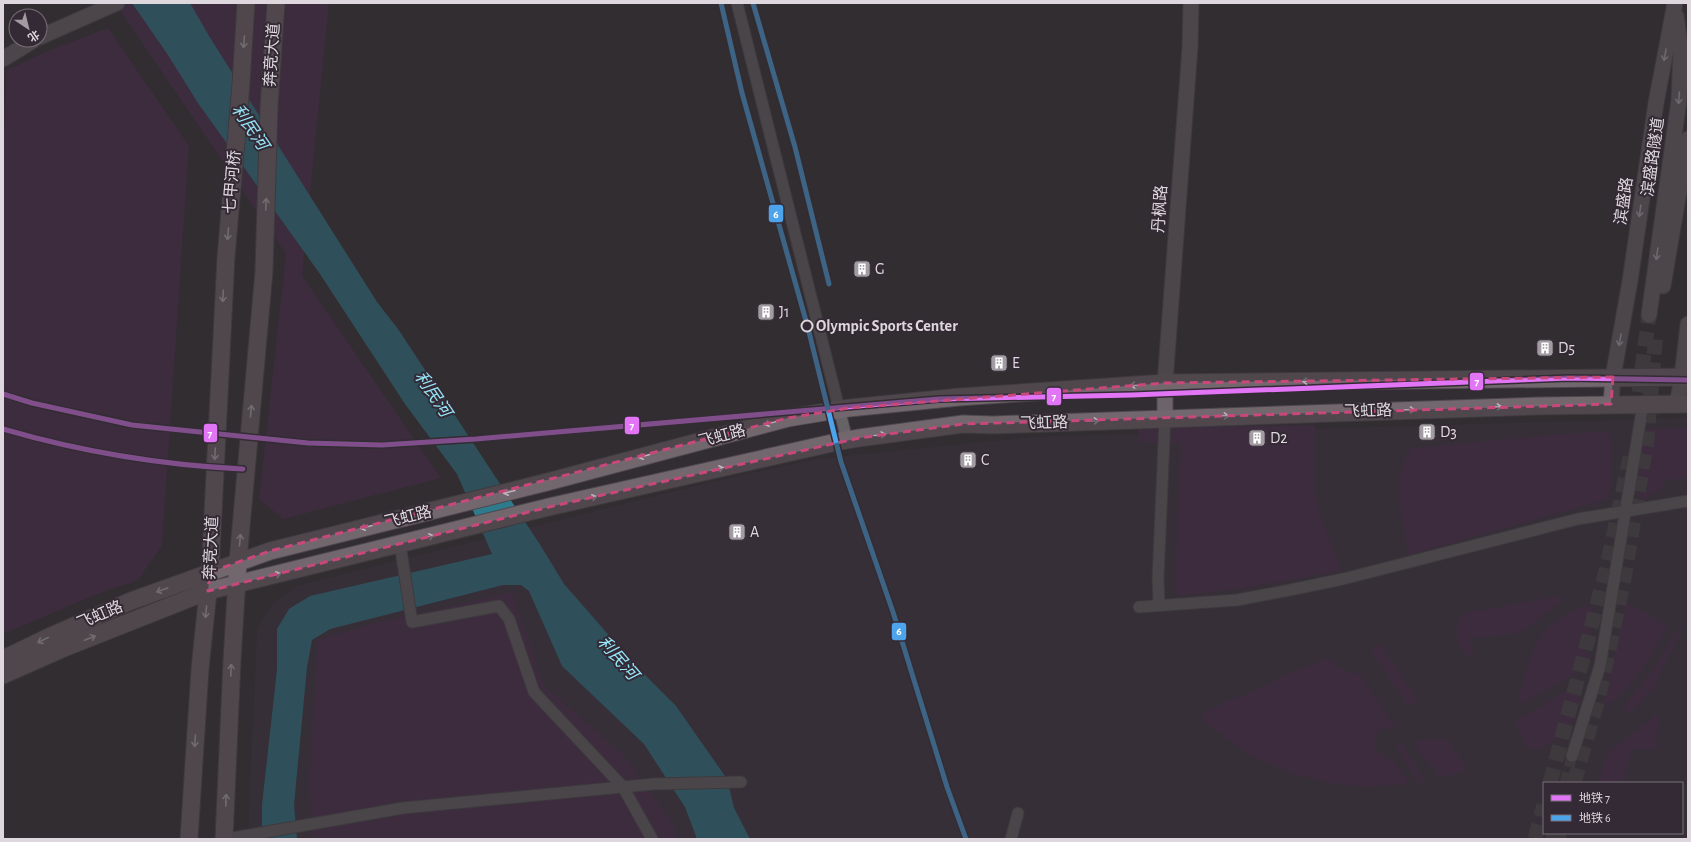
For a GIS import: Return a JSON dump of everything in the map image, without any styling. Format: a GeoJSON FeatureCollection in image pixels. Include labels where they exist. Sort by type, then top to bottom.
{"type":"FeatureCollection","features":[{"type":"Feature","properties":{"kind":"main road"},"geometry":{"type":"LineString","coordinates":[[48,33],[117,3]]}},
{"type":"Feature","properties":{"kind":"main road","name":"奔竞大道"},"geometry":{"type":"LineString","coordinates":[[241,84],[246,3]]}},
{"type":"Feature","properties":{"kind":"main road","name":"奔竞大道"},"geometry":{"type":"LineString","coordinates":[[269,107],[276,3]]}},
{"type":"Feature","properties":{"kind":"main road","name":"丹枫路"},"geometry":{"type":"LineString","coordinates":[[1165,418],[1165,383],[1190,47],[1191,3]]}},
{"type":"Feature","properties":{"kind":"main road","name":"滨盛路隧道"},"geometry":{"type":"LineString","coordinates":[[1675,3],[1681,52],[1679,100],[1653,316],[1688,139]]}},
{"type":"Feature","properties":{"kind":"main road","name":"滨盛路"},"geometry":{"type":"LineString","coordinates":[[1611,404],[1613,377],[1630,281],[1656,103],[1675,3]]}},
{"type":"Feature","properties":{"kind":"main road"},"geometry":{"type":"LineString","coordinates":[[3,59],[21,48]]}},
{"type":"Feature","properties":{"kind":"main road","name":"七甲河桥"},"geometry":{"type":"LineString","coordinates":[[226,257],[241,84]]}},
{"type":"Feature","properties":{"kind":"main road","name":"七甲河桥"},"geometry":{"type":"LineString","coordinates":[[264,271],[269,107]]}},
{"type":"Feature","properties":{"kind":"main road","name":"奔竞大道"},"geometry":{"type":"LineString","coordinates":[[189,839],[200,669],[210,572],[226,257]]}},
{"type":"Feature","properties":{"kind":"main road","name":"奔竞大道"},"geometry":{"type":"LineString","coordinates":[[225,839],[232,661],[238,561],[264,271]]}},
{"type":"Feature","properties":{"kind":"main road"},"geometry":{"type":"LineString","coordinates":[[1682,404],[1688,324]]}},
{"type":"Feature","properties":{"kind":"main road","name":"飞虹路"},"geometry":{"type":"LineString","coordinates":[[3,659],[131,601],[238,561],[270,551],[547,482],[788,418],[840,409],[959,397],[1165,383],[1685,377]]}},
{"type":"Feature","properties":{"kind":"main road","name":"飞虹路"},"geometry":{"type":"LineString","coordinates":[[3,675],[64,648],[208,591],[553,506],[847,440],[963,424],[993,425],[1611,404],[1682,404]]}},
{"type":"Feature","properties":{"kind":"street"},"geometry":{"type":"LineString","coordinates":[[737,3],[847,440]]}},
{"type":"Feature","properties":{"kind":"street"},"geometry":{"type":"LineString","coordinates":[[1572,756],[1600,666],[1643,404]]}},
{"type":"Feature","properties":{"kind":"street"},"geometry":{"type":"LineString","coordinates":[[1159,605],[1158,579],[1165,418]]}},
{"type":"Feature","properties":{"kind":"street"},"geometry":{"type":"LineString","coordinates":[[1139,607],[1238,600],[1343,579],[1578,519],[1688,501]]}},
{"type":"Feature","properties":{"kind":"street"},"geometry":{"type":"LineString","coordinates":[[400,544],[412,622],[499,606],[509,620],[534,692],[623,787],[652,839]]}},
{"type":"Feature","properties":{"kind":"street"},"geometry":{"type":"LineString","coordinates":[[225,839],[403,808],[654,784],[741,782]]}},
{"type":"Feature","properties":{"kind":"street"},"geometry":{"type":"LineString","coordinates":[[1010,839],[1018,813]]}},
{"type":"Feature","properties":{"kind":"highlighted area"},"geometry":{"type":"Polygon","coordinates":[[[1613,377],[1611,404],[963,424],[859,438],[553,506],[208,591],[210,572],[270,551],[788,418],[849,408],[1165,383],[1613,377]]]}},
{"type":"Feature","properties":{"kind":"shaded area"},"geometry":{"type":"Polygon","coordinates":[[[115,3],[329,3],[302,276],[441,478],[283,519],[259,499],[286,254],[115,3]]]}},
{"type":"Feature","properties":{"kind":"shaded area"},"geometry":{"type":"Polygon","coordinates":[[[108,28],[189,146],[162,546],[138,580],[97,594],[3,634],[3,146],[7,70],[50,50],[108,28]]]}},
{"type":"Feature","properties":{"kind":"shaded area"},"geometry":{"type":"Polygon","coordinates":[[[1688,418],[1688,839],[248,839],[257,631],[266,613],[276,601],[296,586],[703,484],[816,459],[1032,437],[1688,418]]]}},
{"type":"Feature","properties":{"kind":"shaded area"},"geometry":{"type":"Polygon","coordinates":[[[1315,425],[1315,495],[1341,571],[1244,588],[1181,596],[1175,591],[1181,444],[1139,442],[1138,428],[1315,425]]]}},
{"type":"Feature","properties":{"kind":"shaded area"},"geometry":{"type":"Polygon","coordinates":[[[1688,428],[1688,478],[1663,480],[1664,487],[1643,499],[1633,491],[1643,429],[1688,428]]]}},
{"type":"Feature","properties":{"kind":"shaded area"},"geometry":{"type":"Polygon","coordinates":[[[1605,431],[1608,433],[1612,440],[1610,490],[1609,495],[1605,500],[1409,555],[1401,513],[1399,480],[1403,465],[1411,448],[1605,431]]]}},
{"type":"Feature","properties":{"kind":"shaded area"},"geometry":{"type":"Polygon","coordinates":[[[512,592],[544,685],[626,758],[673,824],[678,839],[313,839],[309,782],[318,640],[372,624],[512,592]]]}},
{"type":"Feature","properties":{"kind":"shaded area"},"geometry":{"type":"Polygon","coordinates":[[[1560,596],[1564,599],[1521,632],[1470,638],[1474,658],[1471,660],[1457,642],[1457,622],[1462,616],[1471,612],[1560,596]]]}},
{"type":"Feature","properties":{"kind":"shaded area"},"geometry":{"type":"Polygon","coordinates":[[[1626,601],[1668,626],[1656,648],[1634,680],[1606,706],[1603,704],[1626,601]]]}},
{"type":"Feature","properties":{"kind":"shaded area"},"geometry":{"type":"Polygon","coordinates":[[[1585,605],[1594,610],[1595,613],[1586,663],[1583,669],[1522,704],[1519,697],[1529,662],[1544,632],[1563,616],[1585,605]]]}},
{"type":"Feature","properties":{"kind":"shaded area"},"geometry":{"type":"Polygon","coordinates":[[[1678,629],[1683,630],[1661,671],[1656,686],[1630,713],[1625,711],[1624,707],[1654,668],[1678,629]]]}},
{"type":"Feature","properties":{"kind":"shaded area"},"geometry":{"type":"Polygon","coordinates":[[[1381,645],[1418,700],[1409,706],[1405,703],[1371,651],[1374,647],[1381,645]]]}},
{"type":"Feature","properties":{"kind":"shaded area"},"geometry":{"type":"Polygon","coordinates":[[[1328,658],[1341,669],[1361,675],[1395,726],[1397,731],[1383,727],[1375,735],[1376,747],[1380,753],[1397,765],[1409,784],[1369,787],[1320,781],[1295,774],[1253,757],[1203,721],[1201,718],[1202,715],[1226,702],[1280,679],[1283,675],[1328,658]]]}},
{"type":"Feature","properties":{"kind":"shaded area"},"geometry":{"type":"Polygon","coordinates":[[[1573,686],[1582,690],[1567,735],[1538,749],[1530,750],[1515,726],[1515,722],[1573,686]]]}},
{"type":"Feature","properties":{"kind":"shaded area"},"geometry":{"type":"Polygon","coordinates":[[[1654,715],[1658,717],[1659,721],[1655,750],[1632,749],[1623,782],[1598,782],[1607,753],[1637,731],[1654,715]]]}},
{"type":"Feature","properties":{"kind":"shaded area"},"geometry":{"type":"Polygon","coordinates":[[[1442,738],[1447,740],[1466,766],[1465,771],[1440,778],[1415,745],[1418,741],[1442,738]]]}},
{"type":"Feature","properties":{"kind":"shaded area"},"geometry":{"type":"Polygon","coordinates":[[[1398,742],[1402,744],[1424,780],[1421,783],[1418,782],[1395,744],[1398,742]]]}},
{"type":"Feature","properties":{"kind":"water","name":"利民河"},"geometry":{"type":"Polygon","coordinates":[[[132,3],[190,3],[209,36],[377,302],[398,329],[539,543],[564,584],[634,664],[676,706],[727,779],[734,808],[750,839],[697,839],[685,807],[644,744],[562,666],[529,591],[521,585],[503,585],[330,629],[312,640],[307,667],[294,805],[297,839],[262,839],[262,805],[277,670],[277,629],[289,609],[310,596],[492,554],[457,474],[405,404],[320,274],[198,103],[168,55],[132,3]]]}},
{"type":"Feature","properties":{"kind":"tunnel"},"geometry":{"type":"LineString","coordinates":[[1636,415],[1649,315]]}},
{"type":"Feature","properties":{"kind":"tunnel"},"geometry":{"type":"LineString","coordinates":[[1574,782],[1599,696],[1625,574],[1647,439],[1656,332]]}},
{"type":"Feature","properties":{"kind":"tunnel"},"geometry":{"type":"LineString","coordinates":[[1550,782],[1606,571],[1630,457]]}},
{"type":"Feature","properties":{"kind":"tunnel"},"geometry":{"type":"LineString","coordinates":[[1565,782],[1572,756]]}},
{"type":"Feature","properties":{"kind":"tunnel"},"geometry":{"type":"LineString","coordinates":[[1535,839],[1543,809]]}},
{"type":"Feature","properties":{"kind":"tunnel"},"geometry":{"type":"LineString","coordinates":[[1551,839],[1552,834]]}},
{"type":"Feature","properties":{"kind":"tunnel"},"geometry":{"type":"LineString","coordinates":[[1558,839],[1560,834]]}},
{"type":"Feature","properties":{"kind":"metro line","name":"6"},"geometry":{"type":"LineString","coordinates":[[721,3],[742,93],[808,328],[841,462],[893,612],[947,787],[966,839]]}},
{"type":"Feature","properties":{"kind":"metro line","name":"6"},"geometry":{"type":"LineString","coordinates":[[753,3],[795,147],[829,284]]}},
{"type":"Feature","properties":{"kind":"metro line","name":"7"},"geometry":{"type":"LineString","coordinates":[[3,394],[32,403],[132,425],[308,443],[382,445],[476,439],[939,399],[1132,395],[1569,378],[1688,380]]}},
{"type":"Feature","properties":{"kind":"metro line","name":"7"},"geometry":{"type":"LineString","coordinates":[[3,429],[92,451],[152,461],[243,469]]}},
{"type":"Feature","properties":{"kind":"place","name":"G"},"geometry":{"type":"Point","coordinates":[862,269]}},
{"type":"Feature","properties":{"kind":"place","name":"J1"},"geometry":{"type":"Point","coordinates":[766,312]}},
{"type":"Feature","properties":{"kind":"place","name":"Olympic Sports Center"},"geometry":{"type":"Point","coordinates":[807,326]}},
{"type":"Feature","properties":{"kind":"place","name":"D5"},"geometry":{"type":"Point","coordinates":[1545,348]}},
{"type":"Feature","properties":{"kind":"place","name":"E"},"geometry":{"type":"Point","coordinates":[999,363]}},
{"type":"Feature","properties":{"kind":"place","name":"D3"},"geometry":{"type":"Point","coordinates":[1427,432]}},
{"type":"Feature","properties":{"kind":"place","name":"D2"},"geometry":{"type":"Point","coordinates":[1257,438]}},
{"type":"Feature","properties":{"kind":"place","name":"C"},"geometry":{"type":"Point","coordinates":[968,460]}},
{"type":"Feature","properties":{"kind":"place","name":"A"},"geometry":{"type":"Point","coordinates":[737,532]}}]}
